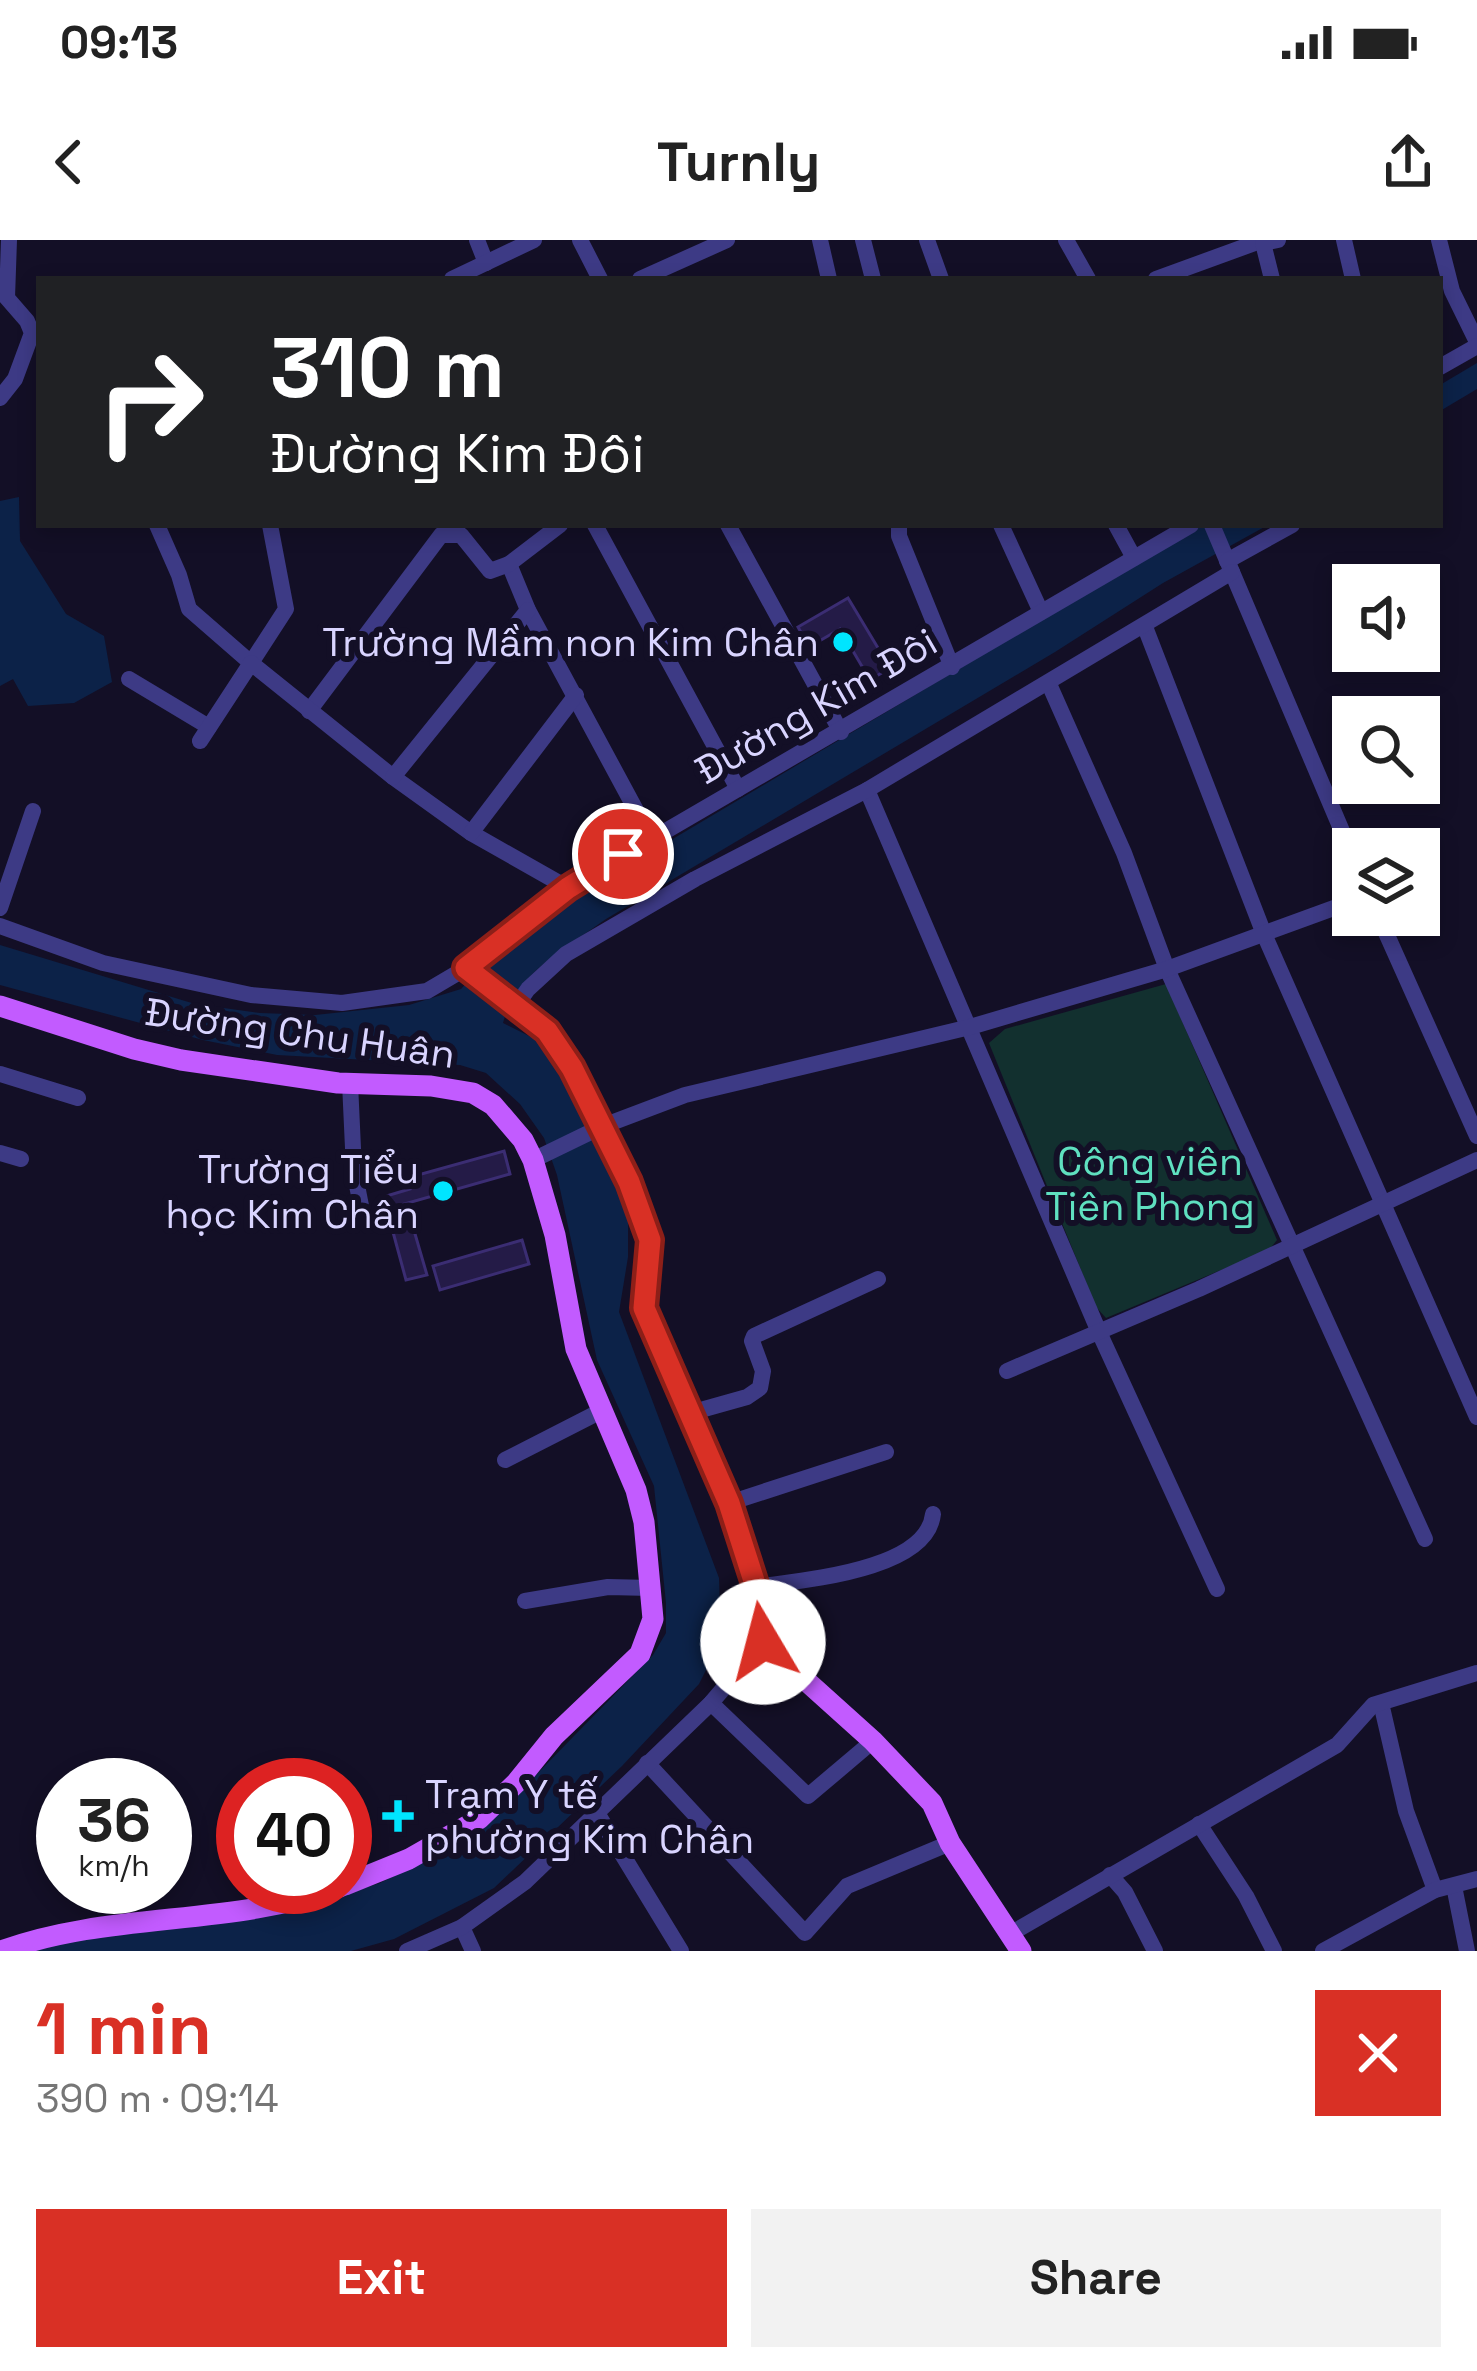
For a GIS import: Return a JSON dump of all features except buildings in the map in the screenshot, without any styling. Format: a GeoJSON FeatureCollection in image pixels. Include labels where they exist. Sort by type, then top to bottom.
{"type":"FeatureCollection","features":[{"type":"Feature","properties":{"kind":"main road","name":"Đường Chu Huân"},"geometry":{"type":"LineString","coordinates":[[0,1006],[181,1060],[473,1094],[493,1105],[523,1140],[533,1160],[555,1235],[576,1349],[636,1490],[644,1522],[652,1619],[640,1654],[554,1736],[479,1819],[410,1859],[372,1874]]}},
{"type":"Feature","properties":{"kind":"main road"},"geometry":{"type":"LineString","coordinates":[[763,1642],[873,1741],[932,1803],[950,1843],[1015,1942]]}},
{"type":"Feature","properties":{"kind":"main road","name":"Đường Chu Huân"},"geometry":{"type":"LineString","coordinates":[[1,1951],[65,1930],[216,1912]]}},
{"type":"Feature","properties":{"kind":"street"},"geometry":{"type":"LineString","coordinates":[[0,398],[15,379],[36,333],[7,298],[10,240]]}},
{"type":"Feature","properties":{"kind":"street"},"geometry":{"type":"LineString","coordinates":[[477,240],[486,263]]}},
{"type":"Feature","properties":{"kind":"street"},"geometry":{"type":"LineString","coordinates":[[465,276],[534,240]]}},
{"type":"Feature","properties":{"kind":"street"},"geometry":{"type":"LineString","coordinates":[[580,240],[598,276]]}},
{"type":"Feature","properties":{"kind":"street"},"geometry":{"type":"LineString","coordinates":[[647,276],[727,240]]}},
{"type":"Feature","properties":{"kind":"street"},"geometry":{"type":"LineString","coordinates":[[820,240],[828,276]]}},
{"type":"Feature","properties":{"kind":"street"},"geometry":{"type":"LineString","coordinates":[[863,240],[872,276]]}},
{"type":"Feature","properties":{"kind":"street"},"geometry":{"type":"LineString","coordinates":[[927,240],[940,276]]}},
{"type":"Feature","properties":{"kind":"street"},"geometry":{"type":"LineString","coordinates":[[1066,240],[1086,276]]}},
{"type":"Feature","properties":{"kind":"street"},"geometry":{"type":"LineString","coordinates":[[1344,240],[1352,276]]}},
{"type":"Feature","properties":{"kind":"street"},"geometry":{"type":"LineString","coordinates":[[1439,240],[1452,291],[1477,344],[1443,365]]}},
{"type":"Feature","properties":{"kind":"street"},"geometry":{"type":"LineString","coordinates":[[1165,276],[1268,241],[1273,276]]}},
{"type":"Feature","properties":{"kind":"street"},"geometry":{"type":"LineString","coordinates":[[158,528],[189,609],[393,777],[471,833],[568,888]]}},
{"type":"Feature","properties":{"kind":"street"},"geometry":{"type":"LineString","coordinates":[[129,679],[204,734],[286,609],[271,528]]}},
{"type":"Feature","properties":{"kind":"street"},"geometry":{"type":"LineString","coordinates":[[309,711],[442,535],[461,535],[490,571],[509,564],[556,528]]}},
{"type":"Feature","properties":{"kind":"street"},"geometry":{"type":"LineString","coordinates":[[597,528],[738,789]]}},
{"type":"Feature","properties":{"kind":"street"},"geometry":{"type":"LineString","coordinates":[[730,528],[841,732]]}},
{"type":"Feature","properties":{"kind":"street"},"geometry":{"type":"LineString","coordinates":[[898,528],[952,667]]}},
{"type":"Feature","properties":{"kind":"street"},"geometry":{"type":"LineString","coordinates":[[1002,528],[1041,612]]}},
{"type":"Feature","properties":{"kind":"street"},"geometry":{"type":"LineString","coordinates":[[1118,528],[1134,558]]}},
{"type":"Feature","properties":{"kind":"street","name":"Đường Kim Đôi"},"geometry":{"type":"LineString","coordinates":[[0,926],[103,963],[239,993],[342,1003],[428,991],[469,972],[568,888],[1186,528]]}},
{"type":"Feature","properties":{"kind":"street"},"geometry":{"type":"LineString","coordinates":[[1213,528],[1341,828]]}},
{"type":"Feature","properties":{"kind":"street"},"geometry":{"type":"LineString","coordinates":[[516,1006],[528,988],[566,954],[695,879],[867,790],[1049,684],[1145,627],[1227,561],[1287,528]]}},
{"type":"Feature","properties":{"kind":"street"},"geometry":{"type":"LineString","coordinates":[[509,564],[528,610],[651,838]]}},
{"type":"Feature","properties":{"kind":"street"},"geometry":{"type":"LineString","coordinates":[[393,777],[528,610]]}},
{"type":"Feature","properties":{"kind":"street"},"geometry":{"type":"LineString","coordinates":[[1145,627],[1264,934],[1477,1417]]}},
{"type":"Feature","properties":{"kind":"street"},"geometry":{"type":"LineString","coordinates":[[1049,684],[1124,853],[1167,969],[1425,1539]]}},
{"type":"Feature","properties":{"kind":"street"},"geometry":{"type":"LineString","coordinates":[[471,833],[576,695]]}},
{"type":"Feature","properties":{"kind":"street"},"geometry":{"type":"LineString","coordinates":[[867,790],[1099,1332],[1217,1589]]}},
{"type":"Feature","properties":{"kind":"street"},"geometry":{"type":"LineString","coordinates":[[0,908],[33,811]]}},
{"type":"Feature","properties":{"kind":"street"},"geometry":{"type":"LineString","coordinates":[[533,1160],[685,1094],[970,1027],[1167,969],[1332,909]]}},
{"type":"Feature","properties":{"kind":"street"},"geometry":{"type":"LineString","coordinates":[[1387,936],[1477,1136]]}},
{"type":"Feature","properties":{"kind":"street"},"geometry":{"type":"LineString","coordinates":[[407,1951],[462,1927],[525,1882],[711,1703],[763,1642],[756,1587],[729,1503],[644,1308],[648,1229],[603,1126],[547,1031],[469,972]]}},
{"type":"Feature","properties":{"kind":"street"},"geometry":{"type":"LineString","coordinates":[[0,1074],[78,1098]]}},
{"type":"Feature","properties":{"kind":"street"},"geometry":{"type":"LineString","coordinates":[[350,1083],[354,1170],[363,1216]]}},
{"type":"Feature","properties":{"kind":"street"},"geometry":{"type":"LineString","coordinates":[[0,1153],[21,1160]]}},
{"type":"Feature","properties":{"kind":"street"},"geometry":{"type":"LineString","coordinates":[[1007,1371],[1477,1160]]}},
{"type":"Feature","properties":{"kind":"street"},"geometry":{"type":"LineString","coordinates":[[690,1413],[747,1397],[760,1388],[763,1371],[754,1336],[878,1280]]}},
{"type":"Feature","properties":{"kind":"street"},"geometry":{"type":"LineString","coordinates":[[506,1460],[601,1411]]}},
{"type":"Feature","properties":{"kind":"street"},"geometry":{"type":"LineString","coordinates":[[729,1503],[886,1452]]}},
{"type":"Feature","properties":{"kind":"street"},"geometry":{"type":"LineString","coordinates":[[756,1587],[824,1576],[913,1550],[929,1530],[933,1514]]}},
{"type":"Feature","properties":{"kind":"street"},"geometry":{"type":"LineString","coordinates":[[525,1600],[608,1587],[651,1588]]}},
{"type":"Feature","properties":{"kind":"street"},"geometry":{"type":"LineString","coordinates":[[1015,1942],[1110,1875],[1337,1744],[1373,1706],[1477,1673]]}},
{"type":"Feature","properties":{"kind":"street"},"geometry":{"type":"LineString","coordinates":[[711,1703],[808,1796],[873,1741]]}},
{"type":"Feature","properties":{"kind":"street"},"geometry":{"type":"LineString","coordinates":[[1381,1703],[1406,1811],[1435,1890]]}},
{"type":"Feature","properties":{"kind":"street"},"geometry":{"type":"LineString","coordinates":[[647,1762],[805,1933],[848,1886],[950,1843]]}},
{"type":"Feature","properties":{"kind":"street"},"geometry":{"type":"LineString","coordinates":[[597,1813],[681,1951]]}},
{"type":"Feature","properties":{"kind":"street"},"geometry":{"type":"LineString","coordinates":[[1198,1824],[1246,1895],[1274,1951]]}},
{"type":"Feature","properties":{"kind":"street"},"geometry":{"type":"LineString","coordinates":[[1110,1875],[1125,1892],[1155,1951]]}},
{"type":"Feature","properties":{"kind":"street"},"geometry":{"type":"LineString","coordinates":[[1323,1951],[1435,1890],[1477,1879]]}},
{"type":"Feature","properties":{"kind":"street"},"geometry":{"type":"LineString","coordinates":[[1454,1886],[1467,1951]]}},
{"type":"Feature","properties":{"kind":"street"},"geometry":{"type":"LineString","coordinates":[[462,1927],[473,1951]]}},
{"type":"Feature","properties":{"kind":"green space","name":"Công viên Tiên Phong"},"geometry":{"type":"Polygon","coordinates":[[[1166,984],[1277,1240],[1269,1250],[1106,1318],[1096,1307],[989,1043],[1005,1029],[1166,984]]]}},
{"type":"Feature","properties":{"kind":"water"},"geometry":{"type":"Polygon","coordinates":[[[1477,363],[1477,389],[1443,409],[1443,383],[1477,363]]]}},
{"type":"Feature","properties":{"kind":"water"},"geometry":{"type":"Polygon","coordinates":[[[19,497],[20,541],[66,614],[104,636],[112,682],[74,703],[28,706],[13,679],[0,686],[0,501],[19,497]]]}},
{"type":"Feature","properties":{"kind":"water"},"geometry":{"type":"Polygon","coordinates":[[[1196,528],[1263,528],[1163,583],[606,919],[544,963],[510,1005],[503,1023],[535,1039],[567,1072],[605,1150],[628,1213],[628,1257],[619,1312],[719,1578],[721,1640],[699,1684],[622,1766],[494,1888],[394,1939],[351,1951],[33,1951],[83,1938],[233,1914],[372,1914],[372,1886],[457,1844],[492,1820],[653,1655],[666,1633],[666,1603],[654,1486],[597,1360],[557,1175],[544,1138],[520,1104],[486,1073],[460,1065],[277,1055],[0,985],[0,945],[195,1004],[315,1015],[409,1005],[461,989],[486,962],[570,900],[1196,528]]]}},
{"type":"Feature","properties":{"kind":"place","name":"Trường Mầm non Kim Chân"},"geometry":{"type":"Point","coordinates":[843,642]}},
{"type":"Feature","properties":{"kind":"place","name":"Trường Tiểu học Kim Chân"},"geometry":{"type":"Point","coordinates":[443,1191]}},
{"type":"Feature","properties":{"kind":"place","name":"Trạm Y tế phường Kim Chân"},"geometry":{"type":"Point","coordinates":[398,1816]}},
{"type":"Feature","properties":{"kind":"route"},"geometry":{"type":"LineString","coordinates":[[623,854],[568,888],[466,968],[547,1031],[572,1068],[629,1182],[650,1240],[644,1308],[729,1503],[756,1587],[763,1642]]}}]}
